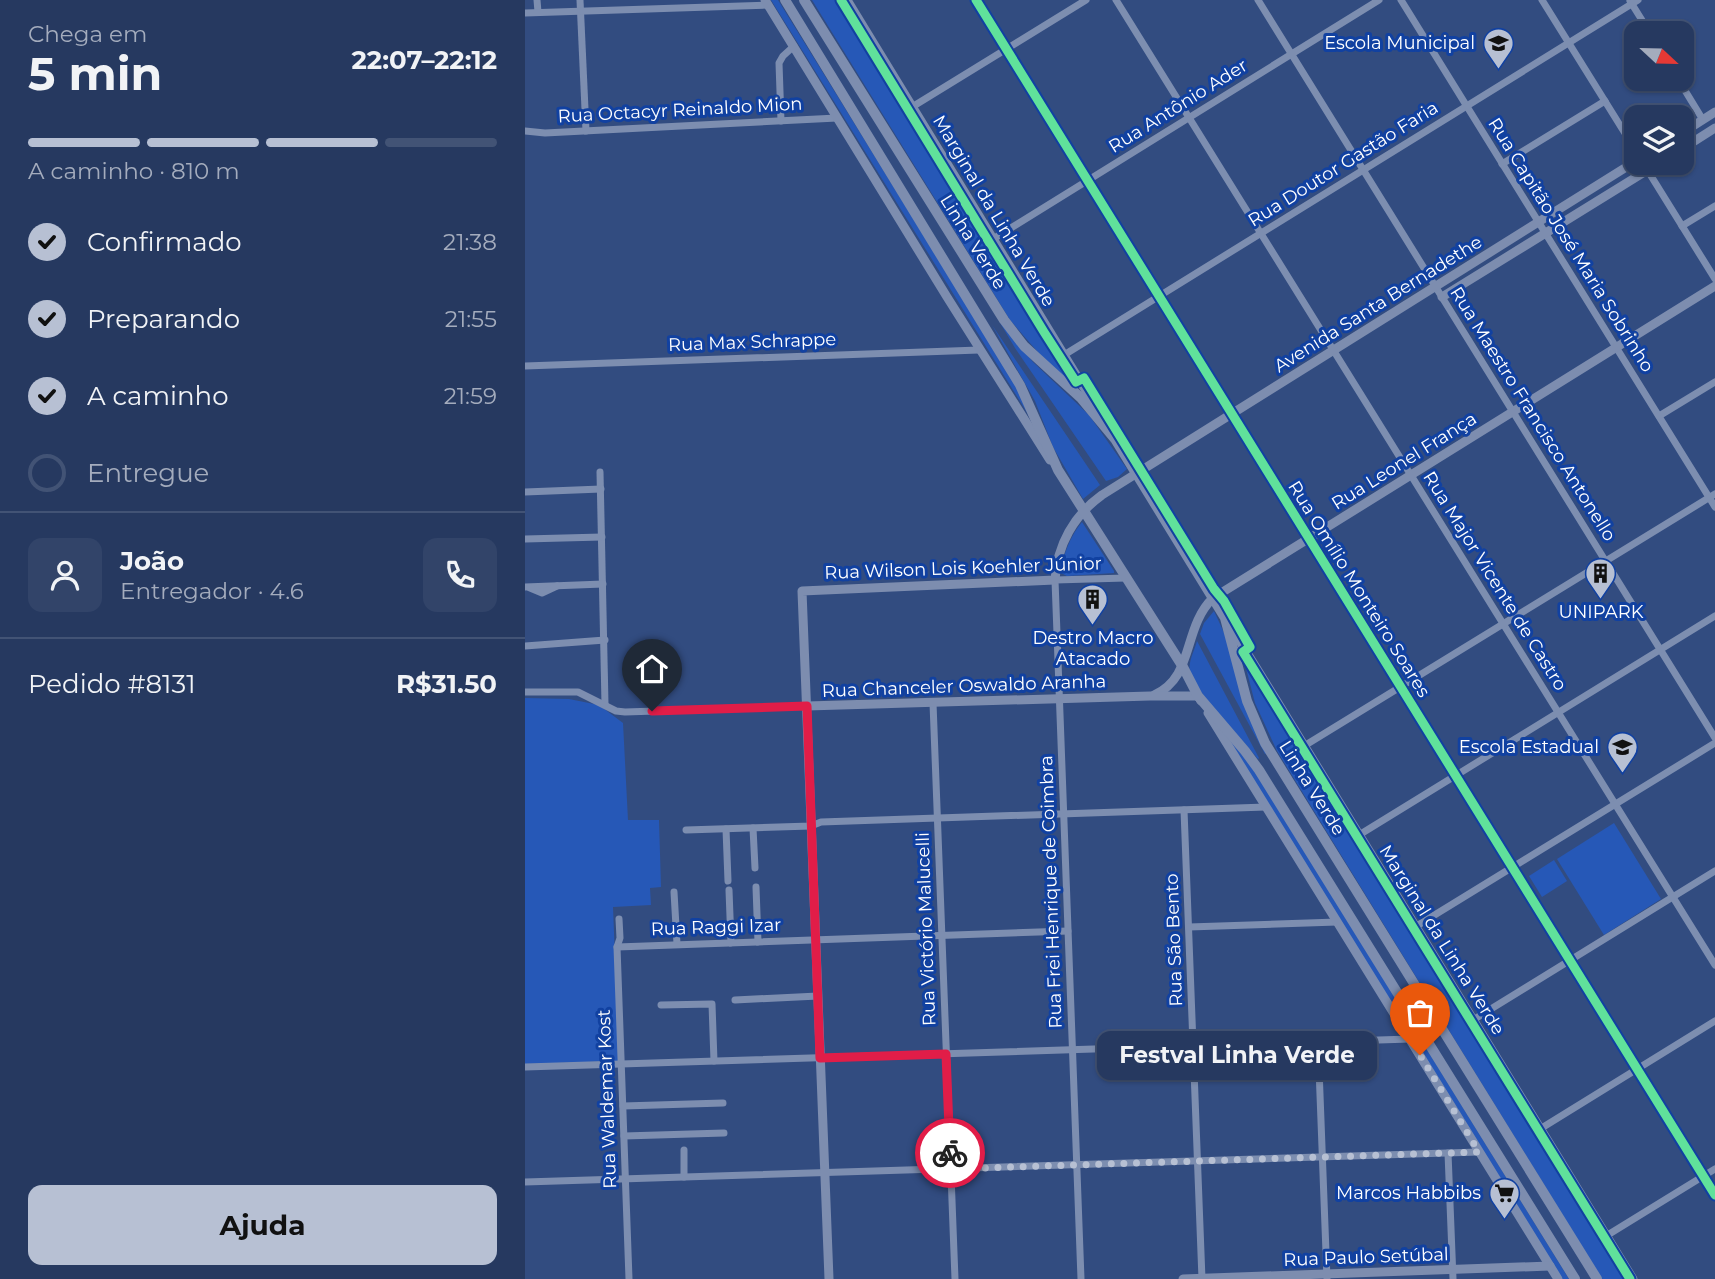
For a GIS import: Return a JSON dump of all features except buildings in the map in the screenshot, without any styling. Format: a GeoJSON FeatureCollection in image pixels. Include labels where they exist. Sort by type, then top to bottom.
{"type":"FeatureCollection","features":[{"type":"Feature","properties":{"kind":"highway","name":"Linha Verde"},"geometry":{"type":"LineString","coordinates":[[785,0],[1020,384],[1058,470],[1183,667],[1198,696],[1259,769],[1575,1279]]}},
{"type":"Feature","properties":{"kind":"highway","name":"Linha Verde"},"geometry":{"type":"LineString","coordinates":[[804,0],[1004,320],[1024,346],[1081,398],[1115,439],[1136,472],[1225,618],[1251,711],[1265,743],[1597,1279]]}},
{"type":"Feature","properties":{"kind":"main road","name":"Marginal da Linha Verde"},"geometry":{"type":"LineString","coordinates":[[847,0],[1115,439]]}},
{"type":"Feature","properties":{"kind":"main road"},"geometry":{"type":"LineString","coordinates":[[767,2],[979,349],[1058,470]]}},
{"type":"Feature","properties":{"kind":"main road"},"geometry":{"type":"LineString","coordinates":[[1694,126],[1715,112]]}},
{"type":"Feature","properties":{"kind":"main road"},"geometry":{"type":"LineString","coordinates":[[1694,141],[1715,128]]}},
{"type":"Feature","properties":{"kind":"main road","name":"Avenida Santa Bernadethe"},"geometry":{"type":"LineString","coordinates":[[1083,510],[1136,472],[1624,168]]}},
{"type":"Feature","properties":{"kind":"main road","name":"Avenida Santa Bernadethe"},"geometry":{"type":"LineString","coordinates":[[1442,298],[1632,175]]}},
{"type":"Feature","properties":{"kind":"main road","name":"Rua Leonel França"},"geometry":{"type":"LineString","coordinates":[[1183,667],[1193,626],[1213,598],[1715,286]]}},
{"type":"Feature","properties":{"kind":"main road","name":"Rua Frei Henrique de Coimbra"},"geometry":{"type":"LineString","coordinates":[[1055,580],[1061,547],[1083,510]]}},
{"type":"Feature","properties":{"kind":"main road","name":"Rua Wilson Lois Koehler Júnior"},"geometry":{"type":"LineString","coordinates":[[807,706],[802,591],[1055,580]]}},
{"type":"Feature","properties":{"kind":"main road","name":"Marginal da Linha Verde"},"geometry":{"type":"LineString","coordinates":[[1225,618],[1633,1279]]}},
{"type":"Feature","properties":{"kind":"main road"},"geometry":{"type":"LineString","coordinates":[[1150,696],[1172,684],[1183,667]]}},
{"type":"Feature","properties":{"kind":"main road"},"geometry":{"type":"LineString","coordinates":[[1198,696],[1558,1279]]}},
{"type":"Feature","properties":{"kind":"main road","name":"Rua Chanceler Oswaldo Aranha"},"geometry":{"type":"LineString","coordinates":[[807,706],[1198,696]]}},
{"type":"Feature","properties":{"kind":"main road"},"geometry":{"type":"LineString","coordinates":[[807,706],[828,1279]]}},
{"type":"Feature","properties":{"kind":"main road","name":"Rua Paulo Setúbal"},"geometry":{"type":"LineString","coordinates":[[1183,1279],[1453,1275],[1550,1266]]}},
{"type":"Feature","properties":{"kind":"street"},"geometry":{"type":"LineString","coordinates":[[537,0],[538,12]]}},
{"type":"Feature","properties":{"kind":"street"},"geometry":{"type":"LineString","coordinates":[[580,0],[586,131]]}},
{"type":"Feature","properties":{"kind":"street","name":"Rua Omílio Monteiro Soares"},"geometry":{"type":"LineString","coordinates":[[975,0],[1715,1195]]}},
{"type":"Feature","properties":{"kind":"street"},"geometry":{"type":"LineString","coordinates":[[912,107],[1086,0]]}},
{"type":"Feature","properties":{"kind":"street","name":"Rua Major Vicente de Castro"},"geometry":{"type":"LineString","coordinates":[[1116,0],[1715,965]]}},
{"type":"Feature","properties":{"kind":"street","name":"Rua Maestro Francisco Antonello"},"geometry":{"type":"LineString","coordinates":[[1258,0],[1715,740]]}},
{"type":"Feature","properties":{"kind":"street","name":"Rua Antônio Ader"},"geometry":{"type":"LineString","coordinates":[[993,239],[1379,0]]}},
{"type":"Feature","properties":{"kind":"street","name":"Rua Capitão José Maria Sobrinho"},"geometry":{"type":"LineString","coordinates":[[1401,0],[1616,348],[1712,496],[1715,507]]}},
{"type":"Feature","properties":{"kind":"street"},"geometry":{"type":"LineString","coordinates":[[1542,0],[1624,132]]}},
{"type":"Feature","properties":{"kind":"street"},"geometry":{"type":"LineString","coordinates":[[1633,1],[1644,21]]}},
{"type":"Feature","properties":{"kind":"street","name":"Rua Doutor Gastão Faria"},"geometry":{"type":"LineString","coordinates":[[1064,355],[1633,1]]}},
{"type":"Feature","properties":{"kind":"street"},"geometry":{"type":"LineString","coordinates":[[525,12],[767,2]]}},
{"type":"Feature","properties":{"kind":"street"},"geometry":{"type":"LineString","coordinates":[[781,121],[779,63],[794,47]]}},
{"type":"Feature","properties":{"kind":"street"},"geometry":{"type":"LineString","coordinates":[[1685,91],[1703,120]]}},
{"type":"Feature","properties":{"kind":"street"},"geometry":{"type":"LineString","coordinates":[[1502,164],[1605,101]]}},
{"type":"Feature","properties":{"kind":"street","name":"Rua Octacyr Reinaldo Mion"},"geometry":{"type":"LineString","coordinates":[[525,131],[545,133],[837,118]]}},
{"type":"Feature","properties":{"kind":"street"},"geometry":{"type":"LineString","coordinates":[[1651,175],[1715,279]]}},
{"type":"Feature","properties":{"kind":"street"},"geometry":{"type":"LineString","coordinates":[[1682,226],[1715,205]]}},
{"type":"Feature","properties":{"kind":"street","name":"Rua Max Schrappe"},"geometry":{"type":"LineString","coordinates":[[525,366],[979,349]]}},
{"type":"Feature","properties":{"kind":"street"},"geometry":{"type":"LineString","coordinates":[[1659,416],[1715,382]]}},
{"type":"Feature","properties":{"kind":"street"},"geometry":{"type":"LineString","coordinates":[[600,472],[605,704]]}},
{"type":"Feature","properties":{"kind":"street"},"geometry":{"type":"LineString","coordinates":[[525,492],[601,489]]}},
{"type":"Feature","properties":{"kind":"street"},"geometry":{"type":"LineString","coordinates":[[1304,746],[1712,496]]}},
{"type":"Feature","properties":{"kind":"street"},"geometry":{"type":"LineString","coordinates":[[525,539],[602,537]]}},
{"type":"Feature","properties":{"kind":"street","name":"Rua Wilson Lois Koehler Júnior"},"geometry":{"type":"LineString","coordinates":[[1055,580],[1126,578]]}},
{"type":"Feature","properties":{"kind":"street","name":"Rua Frei Henrique de Coimbra"},"geometry":{"type":"LineString","coordinates":[[1055,580],[1081,1279]]}},
{"type":"Feature","properties":{"kind":"street"},"geometry":{"type":"LineString","coordinates":[[527,587],[603,584]]}},
{"type":"Feature","properties":{"kind":"street"},"geometry":{"type":"LineString","coordinates":[[1359,835],[1715,616]]}},
{"type":"Feature","properties":{"kind":"street"},"geometry":{"type":"LineString","coordinates":[[525,646],[605,640]]}},
{"type":"Feature","properties":{"kind":"street","name":"Rua Chanceler Oswaldo Aranha"},"geometry":{"type":"LineString","coordinates":[[525,692],[569,691],[585,694],[616,711],[625,712],[807,706]]}},
{"type":"Feature","properties":{"kind":"street","name":"Rua Victório Malucelli"},"geometry":{"type":"LineString","coordinates":[[933,703],[955,1279]]}},
{"type":"Feature","properties":{"kind":"street"},"geometry":{"type":"LineString","coordinates":[[1415,927],[1715,740]]}},
{"type":"Feature","properties":{"kind":"street"},"geometry":{"type":"LineString","coordinates":[[686,830],[811,826],[821,822],[1266,807]]}},
{"type":"Feature","properties":{"kind":"street","name":"Rua São Bento"},"geometry":{"type":"LineString","coordinates":[[1185,810],[1202,1279]]}},
{"type":"Feature","properties":{"kind":"street"},"geometry":{"type":"LineString","coordinates":[[753,828],[755,868]]}},
{"type":"Feature","properties":{"kind":"street"},"geometry":{"type":"LineString","coordinates":[[726,829],[729,881]]}},
{"type":"Feature","properties":{"kind":"street"},"geometry":{"type":"LineString","coordinates":[[1473,1020],[1715,871]]}},
{"type":"Feature","properties":{"kind":"street"},"geometry":{"type":"LineString","coordinates":[[756,887],[758,942]]}},
{"type":"Feature","properties":{"kind":"street"},"geometry":{"type":"LineString","coordinates":[[729,890],[731,943]]}},
{"type":"Feature","properties":{"kind":"street"},"geometry":{"type":"LineString","coordinates":[[674,892],[677,944]]}},
{"type":"Feature","properties":{"kind":"street","name":"Rua Waldemar Kost"},"geometry":{"type":"LineString","coordinates":[[619,919],[617,947],[629,1279]]}},
{"type":"Feature","properties":{"kind":"street"},"geometry":{"type":"LineString","coordinates":[[1189,927],[1337,922]]}},
{"type":"Feature","properties":{"kind":"street","name":"Rua Raggi Izar"},"geometry":{"type":"LineString","coordinates":[[617,947],[1068,931]]}},
{"type":"Feature","properties":{"kind":"street"},"geometry":{"type":"LineString","coordinates":[[735,1000],[818,996]]}},
{"type":"Feature","properties":{"kind":"street"},"geometry":{"type":"LineString","coordinates":[[661,1005],[712,1004],[714,1061]]}},
{"type":"Feature","properties":{"kind":"street"},"geometry":{"type":"LineString","coordinates":[[1540,1129],[1715,1021]]}},
{"type":"Feature","properties":{"kind":"street"},"geometry":{"type":"LineString","coordinates":[[525,1067],[1410,1039]]}},
{"type":"Feature","properties":{"kind":"street"},"geometry":{"type":"LineString","coordinates":[[1318,1042],[1327,1277]]}},
{"type":"Feature","properties":{"kind":"street"},"geometry":{"type":"LineString","coordinates":[[623,1106],[723,1103]]}},
{"type":"Feature","properties":{"kind":"street"},"geometry":{"type":"LineString","coordinates":[[624,1136],[724,1133]]}},
{"type":"Feature","properties":{"kind":"street"},"geometry":{"type":"LineString","coordinates":[[684,1150],[684,1177]]}},
{"type":"Feature","properties":{"kind":"street"},"geometry":{"type":"LineString","coordinates":[[525,1182],[1479,1152]]}},
{"type":"Feature","properties":{"kind":"street"},"geometry":{"type":"LineString","coordinates":[[1448,1153],[1453,1275]]}},
{"type":"Feature","properties":{"kind":"street"},"geometry":{"type":"LineString","coordinates":[[1606,1237],[1715,1169]]}},
{"type":"Feature","properties":{"kind":"shaded area"},"geometry":{"type":"Polygon","coordinates":[[[771,0],[778,0],[1016,385],[1031,419],[771,0]]]}},
{"type":"Feature","properties":{"kind":"shaded area"},"geometry":{"type":"Polygon","coordinates":[[[812,0],[839,0],[1079,390],[1043,358],[1010,320],[812,0]]]}},
{"type":"Feature","properties":{"kind":"shaded area"},"geometry":{"type":"Polygon","coordinates":[[[999,321],[1033,362],[1089,415],[1127,469],[1118,477],[1106,481],[999,321]]]}},
{"type":"Feature","properties":{"kind":"shaded area"},"geometry":{"type":"Polygon","coordinates":[[[992,325],[1100,485],[1083,499],[1053,447],[1035,401],[992,325]]]}},
{"type":"Feature","properties":{"kind":"shaded area"},"geometry":{"type":"Polygon","coordinates":[[[1082,522],[1114,573],[1067,576],[1061,573],[1068,546],[1082,522]]]}},
{"type":"Feature","properties":{"kind":"shaded area"},"geometry":{"type":"Polygon","coordinates":[[[1214,611],[1226,637],[1267,753],[1265,754],[1200,634],[1204,623],[1214,611]]]}},
{"type":"Feature","properties":{"kind":"shaded area"},"geometry":{"type":"Polygon","coordinates":[[[1197,641],[1258,759],[1193,680],[1190,664],[1197,641]]]}},
{"type":"Feature","properties":{"kind":"shaded area"},"geometry":{"type":"Polygon","coordinates":[[[1242,653],[1631,1279],[1602,1279],[1277,751],[1255,703],[1242,653]]]}},
{"type":"Feature","properties":{"kind":"shaded area"},"geometry":{"type":"Polygon","coordinates":[[[525,698],[569,699],[599,705],[623,723],[628,820],[659,820],[661,887],[650,888],[651,905],[613,907],[619,1061],[525,1064],[525,698]]]}},
{"type":"Feature","properties":{"kind":"shaded area"},"geometry":{"type":"Polygon","coordinates":[[[1224,732],[1254,770],[1569,1279],[1562,1279],[1224,732]]]}},
{"type":"Feature","properties":{"kind":"shaded area"},"geometry":{"type":"Polygon","coordinates":[[[1614,823],[1661,899],[1604,935],[1557,859],[1614,823]]]}},
{"type":"Feature","properties":{"kind":"shaded area"},"geometry":{"type":"Polygon","coordinates":[[[1554,860],[1567,881],[1542,897],[1529,876],[1554,860]]]}},
{"type":"Feature","properties":{"kind":"cycle path"},"geometry":{"type":"LineString","coordinates":[[841,0],[1044,332],[1076,382],[1084,378],[1224,601],[1250,647],[1243,652],[1630,1279]]}},
{"type":"Feature","properties":{"kind":"cycle path"},"geometry":{"type":"LineString","coordinates":[[976,0],[1715,1195]]}},
{"type":"Feature","properties":{"kind":"way so far"},"geometry":{"type":"LineString","coordinates":[[950,1153],[951,1169],[1479,1152],[1420,1055]]}},
{"type":"Feature","properties":{"kind":"place","name":"Escola Municipal"},"geometry":{"type":"Point","coordinates":[1498,70]}},
{"type":"Feature","properties":{"kind":"place","name":"UNIPARK"},"geometry":{"type":"Point","coordinates":[1601,601]}},
{"type":"Feature","properties":{"kind":"place","name":"Destro Macro Atacado"},"geometry":{"type":"Point","coordinates":[1093,627]}},
{"type":"Feature","properties":{"kind":"place","name":"Escola Estadual"},"geometry":{"type":"Point","coordinates":[1622,774]}},
{"type":"Feature","properties":{"kind":"place","name":"Festval Linha Verde"},"geometry":{"type":"Point","coordinates":[1420,1055]}},
{"type":"Feature","properties":{"kind":"place","name":"Marcos Habbibs"},"geometry":{"type":"Point","coordinates":[1504,1220]}},
{"type":"Feature","properties":{"kind":"route"},"geometry":{"type":"LineString","coordinates":[[652,711],[807,706],[820,1058],[946,1054],[950,1153]]}}]}
